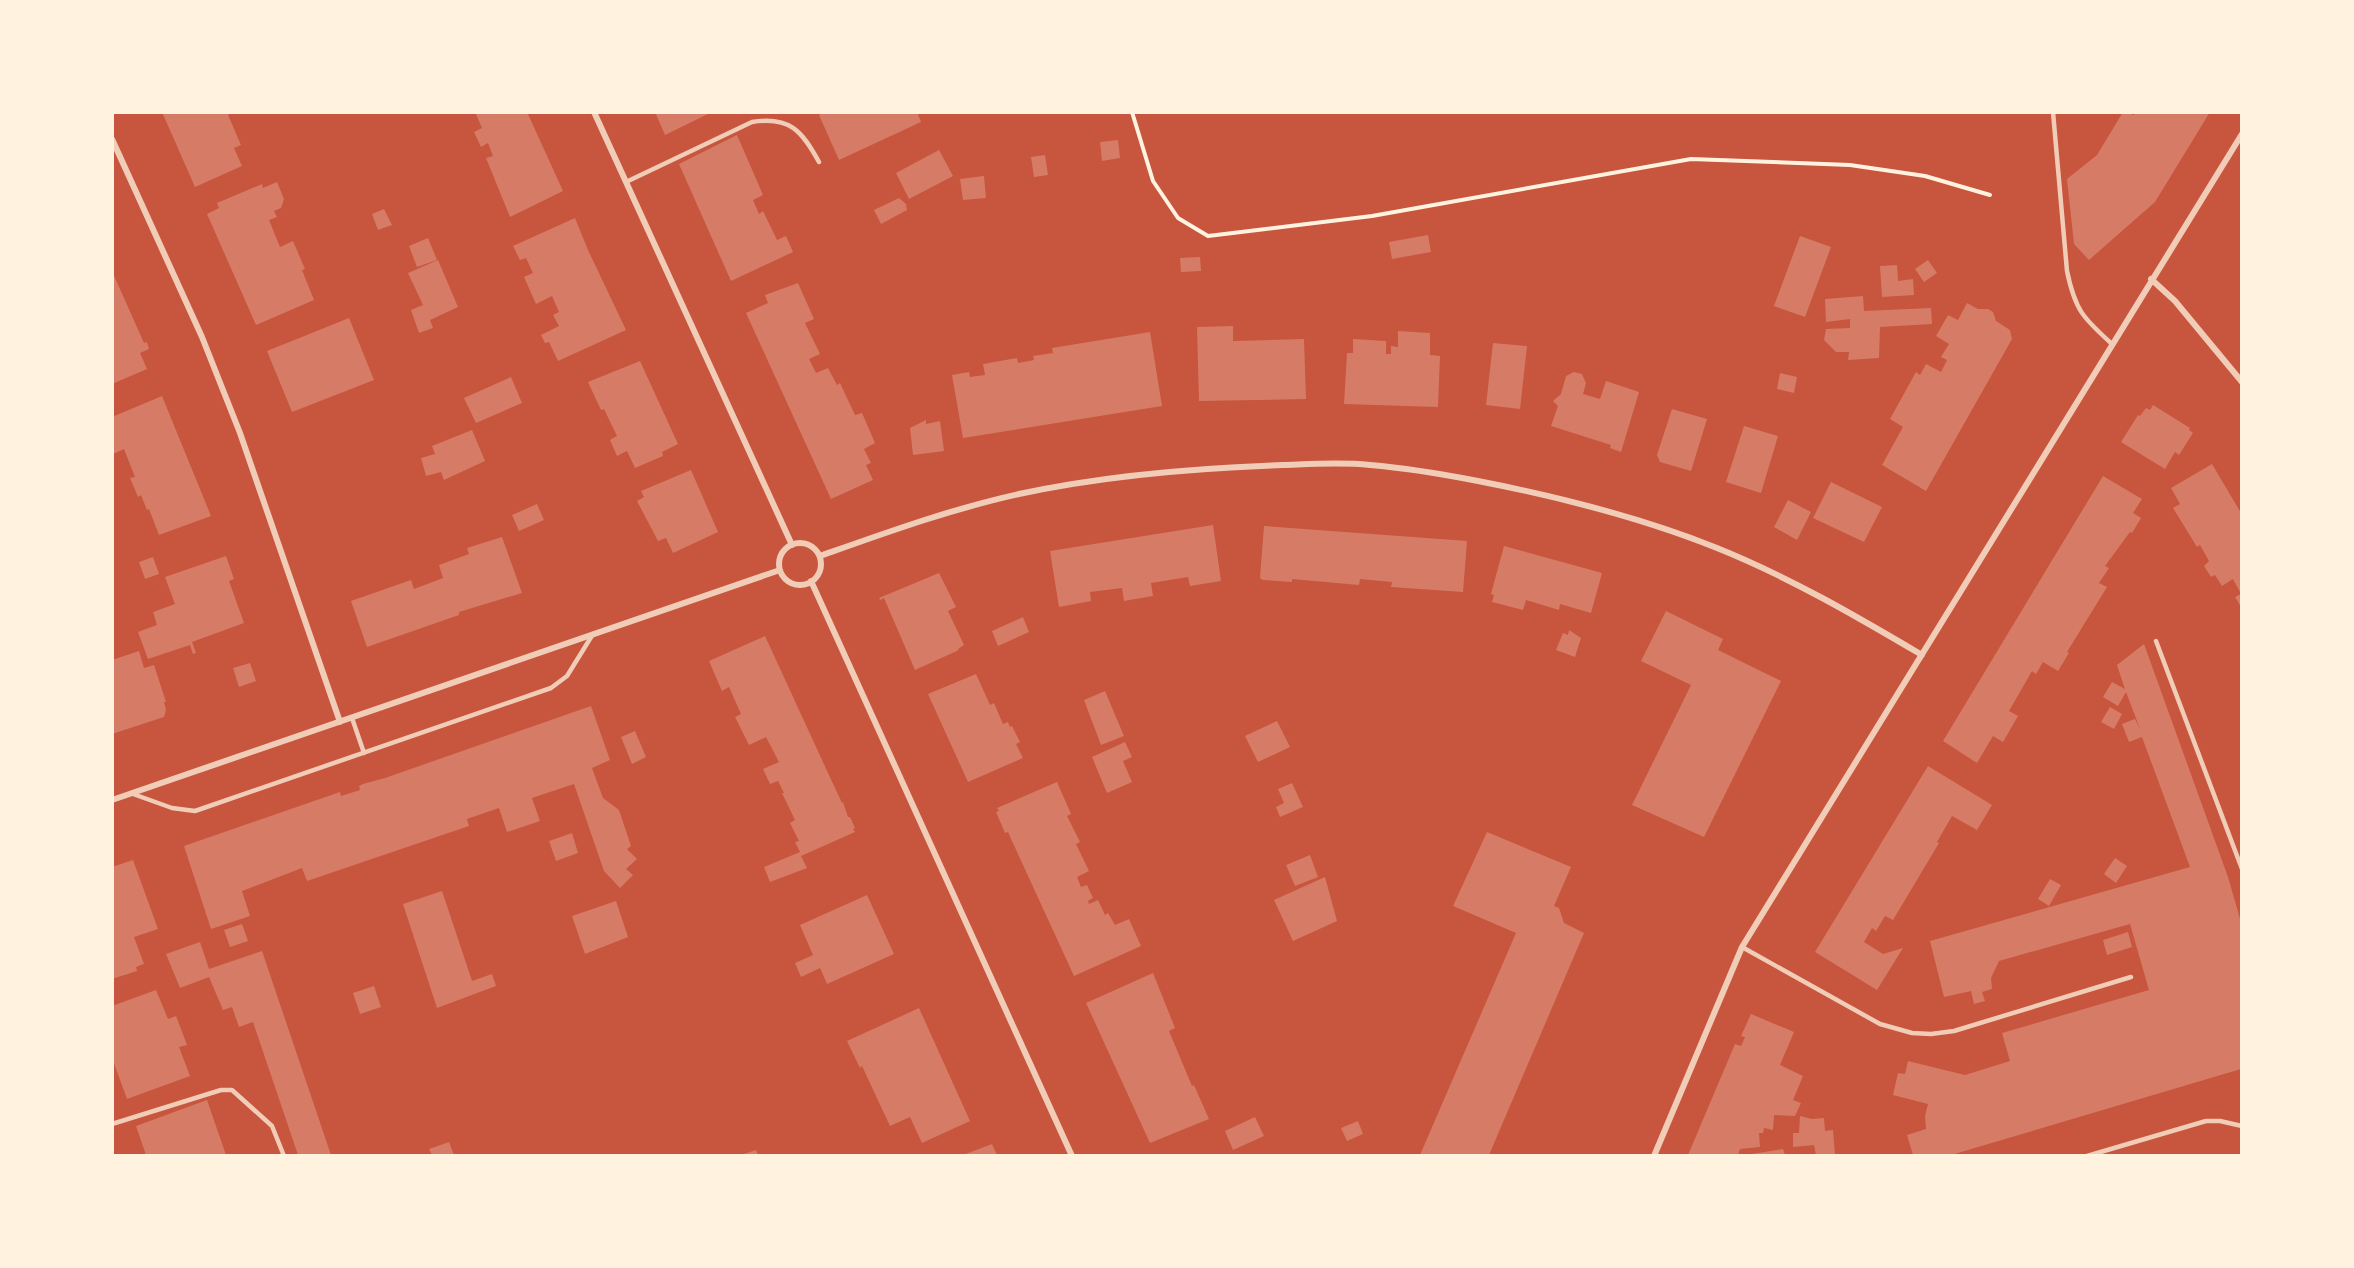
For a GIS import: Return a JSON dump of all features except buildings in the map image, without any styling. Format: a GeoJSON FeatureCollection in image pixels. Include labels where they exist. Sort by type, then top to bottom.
{"type":"FeatureCollection","features":[{"type":"Feature","properties":{"kind":"street"},"geometry":{"type":"LineString","coordinates":[[594,112],[792,545]]}},
{"type":"Feature","properties":{"kind":"street"},"geometry":{"type":"LineString","coordinates":[[1654,1155],[1742,947],[2241,134]]}},
{"type":"Feature","properties":{"kind":"street"},"geometry":{"type":"LineString","coordinates":[[112,139],[202,338],[240,433],[340,722]]}},
{"type":"Feature","properties":{"kind":"street"},"geometry":{"type":"LineString","coordinates":[[2151,279],[2175,301],[2241,382]]}},
{"type":"Feature","properties":{"kind":"street"},"geometry":{"type":"LineString","coordinates":[[820,556],[986,502],[1054,488],[1200,468],[1368,464],[1419,469],[1526,489],[1616,512],[1663,528],[1776,575],[1848,612],[1922,655]]}},
{"type":"Feature","properties":{"kind":"street"},"geometry":{"type":"LineString","coordinates":[[807,544],[812,546],[820,556],[820,570],[811,581],[798,585],[791,583],[780,570],[780,558],[783,551],[792,545],[807,544]]}},
{"type":"Feature","properties":{"kind":"street"},"geometry":{"type":"LineString","coordinates":[[112,800],[780,570]]}},
{"type":"Feature","properties":{"kind":"street"},"geometry":{"type":"LineString","coordinates":[[811,581],[1072,1155]]}},
{"type":"Feature","properties":{"kind":"lane"},"geometry":{"type":"LineString","coordinates":[[2053,112],[2067,271],[2072,297],[2082,315],[2112,344]]}},
{"type":"Feature","properties":{"kind":"lane"},"geometry":{"type":"LineString","coordinates":[[626,182],[752,123],[768,120],[783,122],[797,129],[819,162]]}},
{"type":"Feature","properties":{"kind":"lane"},"geometry":{"type":"LineString","coordinates":[[133,794],[172,808],[195,812],[551,688],[567,676],[593,634]]}},
{"type":"Feature","properties":{"kind":"lane"},"geometry":{"type":"LineString","coordinates":[[2156,641],[2241,869]]}},
{"type":"Feature","properties":{"kind":"lane"},"geometry":{"type":"LineString","coordinates":[[352,718],[364,753]]}},
{"type":"Feature","properties":{"kind":"lane"},"geometry":{"type":"LineString","coordinates":[[1742,947],[1881,1024],[1912,1033],[1931,1034],[1954,1031],[2131,977]]}},
{"type":"Feature","properties":{"kind":"lane"},"geometry":{"type":"LineString","coordinates":[[112,1124],[221,1090],[232,1090],[272,1126],[284,1155]]}},
{"type":"Feature","properties":{"kind":"lane"},"geometry":{"type":"LineString","coordinates":[[2087,1155],[2206,1121],[2241,1126]]}},
{"type":"Feature","properties":{"kind":"path"},"geometry":{"type":"LineString","coordinates":[[1132,112],[1153,181],[1178,218],[1208,236],[1372,216],[1692,159],[1850,165],[1925,176],[1990,195]]}}]}
